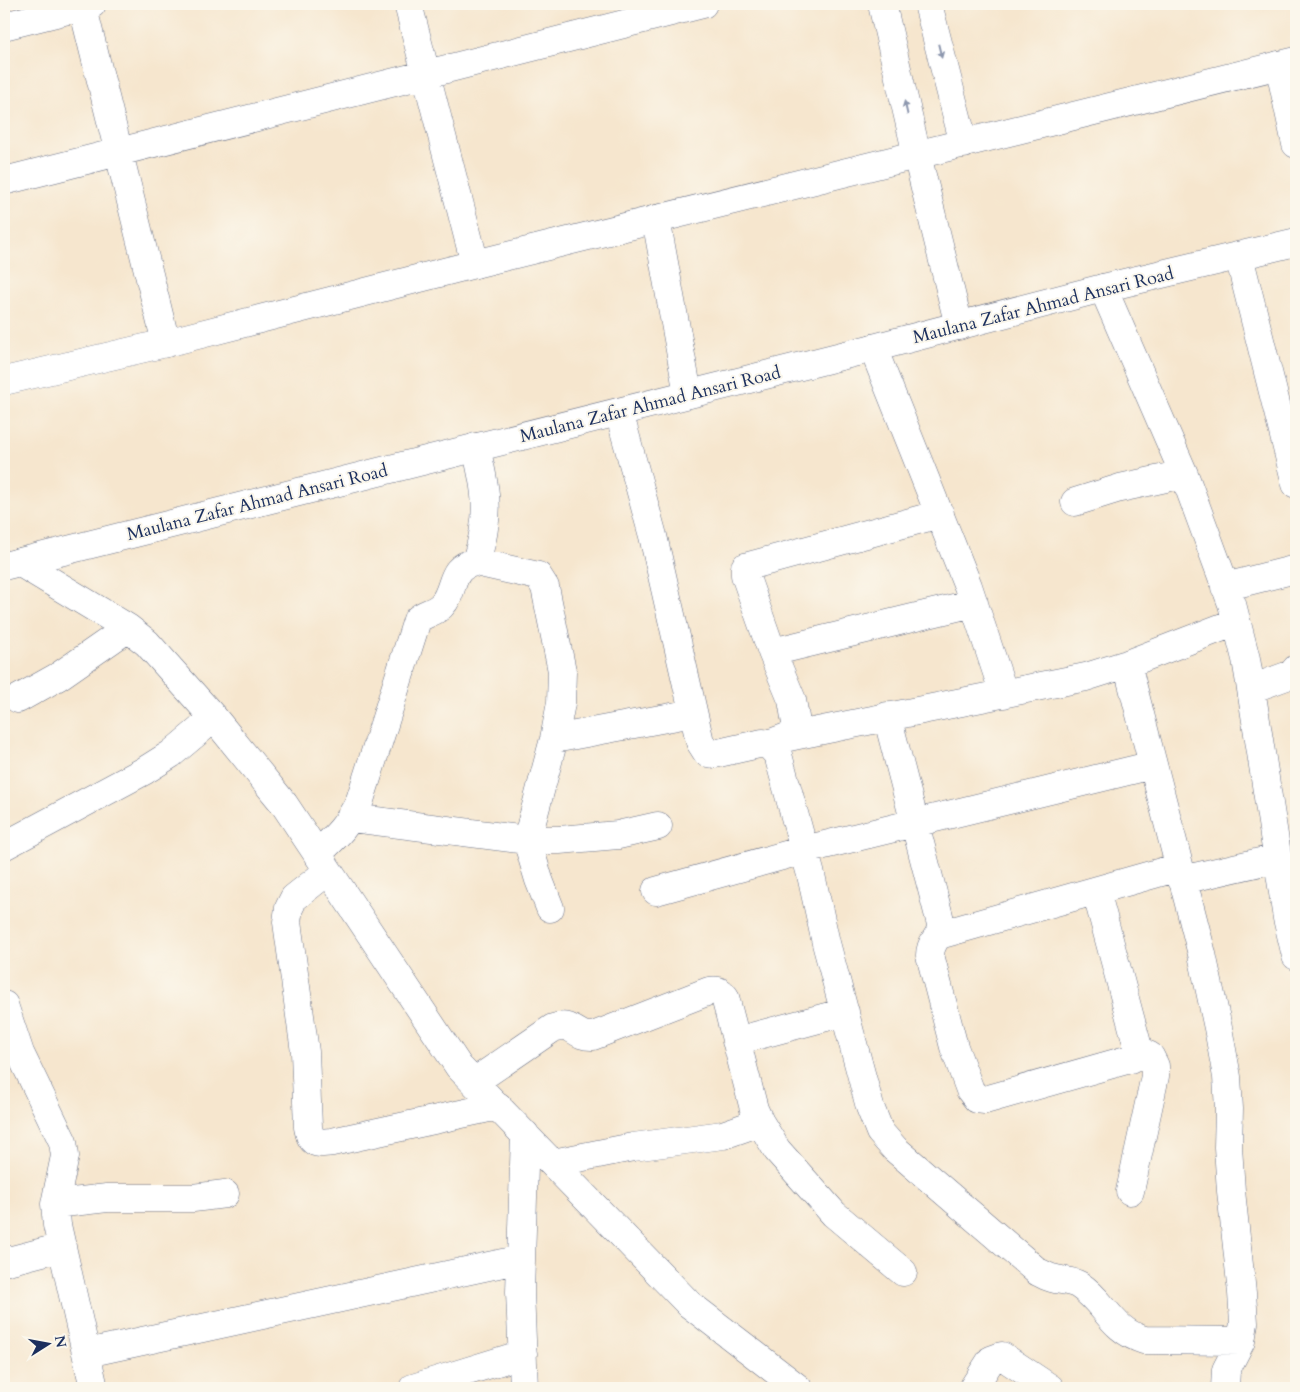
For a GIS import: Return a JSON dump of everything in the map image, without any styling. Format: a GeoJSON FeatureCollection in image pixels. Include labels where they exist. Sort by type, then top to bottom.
{"type":"FeatureCollection","features":[{"type":"Feature","properties":{"kind":"street"},"geometry":{"type":"LineString","coordinates":[[408,4],[475,264]]}},
{"type":"Feature","properties":{"kind":"street"},"geometry":{"type":"LineString","coordinates":[[4,181],[703,4]]}},
{"type":"Feature","properties":{"kind":"street"},"geometry":{"type":"LineString","coordinates":[[882,4],[959,326]]}},
{"type":"Feature","properties":{"kind":"street"},"geometry":{"type":"LineString","coordinates":[[928,4],[964,144]]}},
{"type":"Feature","properties":{"kind":"street"},"geometry":{"type":"LineString","coordinates":[[4,26],[86,5],[119,152],[166,343]]}},
{"type":"Feature","properties":{"kind":"street"},"geometry":{"type":"LineString","coordinates":[[4,381],[166,343],[475,264],[1288,63],[1296,144]]}},
{"type":"Feature","properties":{"kind":"street"},"geometry":{"type":"LineString","coordinates":[[656,219],[688,394]]}},
{"type":"Feature","properties":{"kind":"street","name":"Maulana Zafar Ahmad Ansari Road"},"geometry":{"type":"LineString","coordinates":[[11,564],[873,348],[1103,288],[1296,242]]}},
{"type":"Feature","properties":{"kind":"street"},"geometry":{"type":"LineString","coordinates":[[1239,256],[1296,484]]}},
{"type":"Feature","properties":{"kind":"street"},"geometry":{"type":"LineString","coordinates":[[1103,288],[1184,474],[1226,587],[1246,659],[1287,918],[1296,956]]}},
{"type":"Feature","properties":{"kind":"street"},"geometry":{"type":"LineString","coordinates":[[873,348],[974,603],[1004,694]]}},
{"type":"Feature","properties":{"kind":"street"},"geometry":{"type":"LineString","coordinates":[[619,412],[653,536],[700,742],[707,753],[714,754],[763,743],[768,744],[798,734],[1086,677],[1127,664],[1236,622]]}},
{"type":"Feature","properties":{"kind":"street"},"geometry":{"type":"LineString","coordinates":[[476,447],[486,503],[484,528],[476,562]]}},
{"type":"Feature","properties":{"kind":"street"},"geometry":{"type":"LineString","coordinates":[[1075,502],[1120,488],[1184,474]]}},
{"type":"Feature","properties":{"kind":"street"},"geometry":{"type":"LineString","coordinates":[[798,734],[792,700],[772,652],[745,575],[745,567],[940,514]]}},
{"type":"Feature","properties":{"kind":"street"},"geometry":{"type":"LineString","coordinates":[[498,1106],[332,1142],[319,1143],[312,1141],[308,1127],[305,1052],[286,922],[289,908],[294,898],[322,862],[352,818],[360,800],[417,620],[441,605],[460,568],[467,563],[476,562],[538,576],[542,580],[562,671],[561,703],[554,739],[527,840],[533,864],[550,908]]}},
{"type":"Feature","properties":{"kind":"street"},"geometry":{"type":"LineString","coordinates":[[11,564],[128,628],[147,643],[214,718],[284,804],[459,1067],[690,1304],[798,1388]]}},
{"type":"Feature","properties":{"kind":"street"},"geometry":{"type":"LineString","coordinates":[[1226,587],[1296,569]]}},
{"type":"Feature","properties":{"kind":"street"},"geometry":{"type":"LineString","coordinates":[[772,652],[974,603]]}},
{"type":"Feature","properties":{"kind":"street"},"geometry":{"type":"LineString","coordinates":[[18,699],[59,676],[128,628]]}},
{"type":"Feature","properties":{"kind":"street"},"geometry":{"type":"LineString","coordinates":[[1127,664],[1181,873],[1216,1019],[1227,1077],[1231,1191],[1244,1316],[1241,1341],[1226,1370],[1224,1388]]}},
{"type":"Feature","properties":{"kind":"street"},"geometry":{"type":"LineString","coordinates":[[1251,689],[1292,674],[1296,669]]}},
{"type":"Feature","properties":{"kind":"street"},"geometry":{"type":"LineString","coordinates":[[554,739],[693,713]]}},
{"type":"Feature","properties":{"kind":"street"},"geometry":{"type":"LineString","coordinates":[[887,716],[941,924],[939,935],[930,947],[930,954],[954,1046],[970,1090],[977,1099],[985,1100],[1136,1056],[1138,1051],[1096,891]]}},
{"type":"Feature","properties":{"kind":"street"},"geometry":{"type":"LineString","coordinates":[[4,846],[144,771],[171,754],[214,718]]}},
{"type":"Feature","properties":{"kind":"street"},"geometry":{"type":"LineString","coordinates":[[768,744],[778,755],[870,1108],[880,1132],[895,1150],[1038,1272],[1050,1278],[1072,1281],[1088,1292],[1121,1329],[1133,1336],[1144,1340],[1241,1341]]}},
{"type":"Feature","properties":{"kind":"street"},"geometry":{"type":"LineString","coordinates":[[656,891],[804,850],[1153,765]]}},
{"type":"Feature","properties":{"kind":"street"},"geometry":{"type":"LineString","coordinates":[[352,818],[527,840],[559,840],[618,835],[658,826]]}},
{"type":"Feature","properties":{"kind":"street"},"geometry":{"type":"LineString","coordinates":[[939,935],[1096,891],[1181,873],[1278,858]]}},
{"type":"Feature","properties":{"kind":"street"},"geometry":{"type":"LineString","coordinates":[[474,1082],[553,1028],[568,1025],[582,1035],[593,1036],[709,991],[717,990],[722,992],[725,997],[754,1109],[777,1150],[834,1214],[903,1272]]}},
{"type":"Feature","properties":{"kind":"street"},"geometry":{"type":"LineString","coordinates":[[4,1004],[20,1053],[63,1142],[65,1156],[55,1204],[62,1247],[94,1388]]}},
{"type":"Feature","properties":{"kind":"street"},"geometry":{"type":"LineString","coordinates":[[736,1041],[845,1012]]}},
{"type":"Feature","properties":{"kind":"street"},"geometry":{"type":"LineString","coordinates":[[1130,1191],[1155,1076],[1155,1066],[1150,1056],[1138,1051]]}},
{"type":"Feature","properties":{"kind":"street"},"geometry":{"type":"LineString","coordinates":[[553,1163],[633,1146],[723,1135],[760,1122]]}},
{"type":"Feature","properties":{"kind":"street"},"geometry":{"type":"LineString","coordinates":[[524,1388],[521,1259],[525,1134]]}},
{"type":"Feature","properties":{"kind":"street"},"geometry":{"type":"LineString","coordinates":[[55,1204],[107,1198],[193,1198],[225,1194]]}},
{"type":"Feature","properties":{"kind":"street"},"geometry":{"type":"LineString","coordinates":[[4,1262],[62,1247]]}},
{"type":"Feature","properties":{"kind":"street"},"geometry":{"type":"LineString","coordinates":[[87,1353],[521,1259]]}},
{"type":"Feature","properties":{"kind":"street"},"geometry":{"type":"LineString","coordinates":[[413,1388],[522,1354]]}},
{"type":"Feature","properties":{"kind":"street"},"geometry":{"type":"LineString","coordinates":[[973,1388],[991,1360],[1002,1356],[1050,1388]]}}]}
